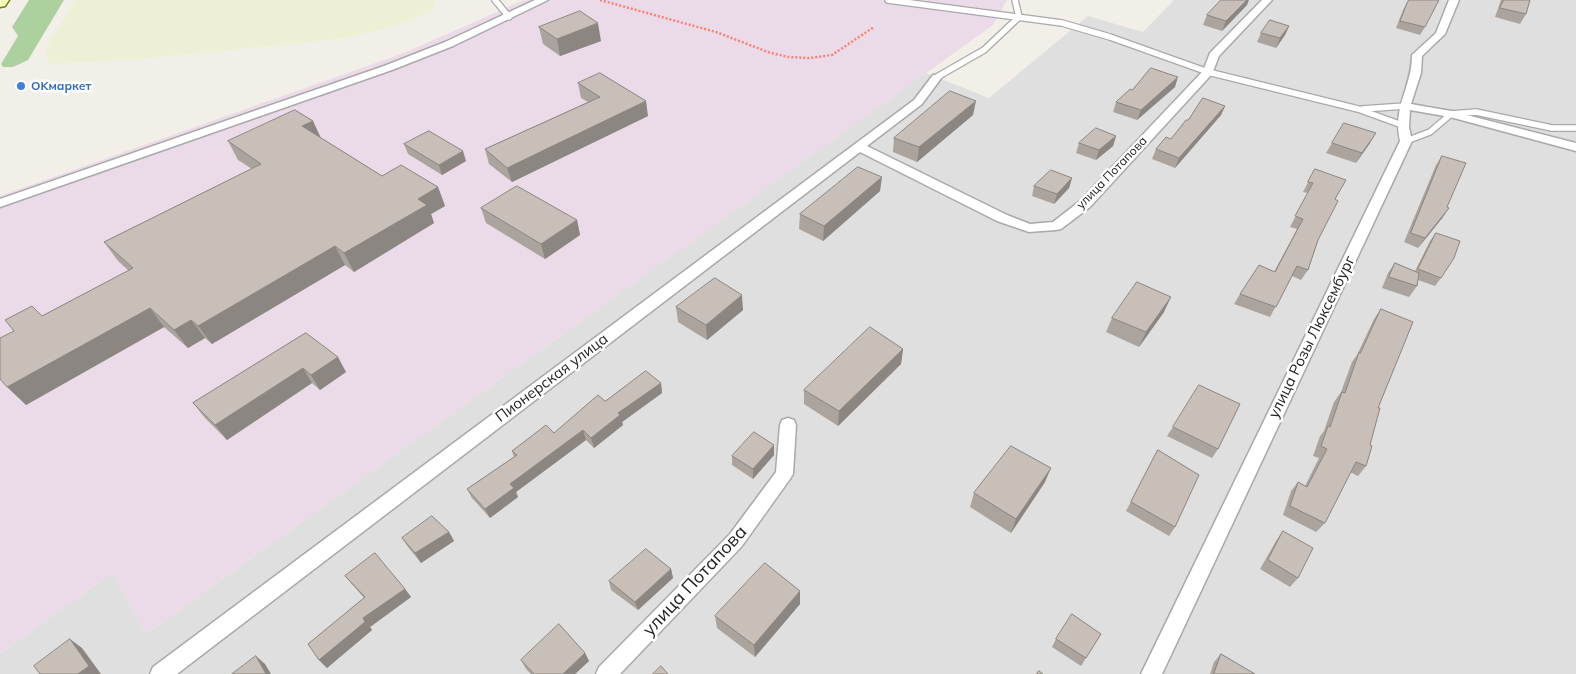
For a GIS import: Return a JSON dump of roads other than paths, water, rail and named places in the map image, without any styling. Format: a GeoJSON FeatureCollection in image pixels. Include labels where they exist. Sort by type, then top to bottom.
{"type":"FeatureCollection","features":[{"type":"Feature","properties":{"kind":"street"},"geometry":{"type":"LineString","coordinates":[[0,203],[388,68],[449,44],[543,0]]}},
{"type":"Feature","properties":{"kind":"street","name":"улица Потапова"},"geometry":{"type":"LineString","coordinates":[[859,147],[1002,218],[1029,228],[1056,226],[1085,204],[1208,72],[1214,55],[1267,0]]}},
{"type":"Feature","properties":{"kind":"street"},"geometry":{"type":"LineString","coordinates":[[1406,141],[1402,125],[1405,106],[1419,69],[1417,55],[1440,34],[1454,0]]}},
{"type":"Feature","properties":{"kind":"street","name":"Пионерская улица"},"geometry":{"type":"LineString","coordinates":[[160,674],[918,102],[938,77]]}},
{"type":"Feature","properties":{"kind":"street"},"geometry":{"type":"LineString","coordinates":[[1405,106],[1451,114],[1576,147]]}},
{"type":"Feature","properties":{"kind":"street","name":"улица Розы Люксембург"},"geometry":{"type":"LineString","coordinates":[[1151,674],[1406,141]]}},
{"type":"Feature","properties":{"kind":"street","name":"улица Потапова"},"geometry":{"type":"LineString","coordinates":[[606,674],[742,533],[784,474],[788,425]]}},
{"type":"Feature","properties":{"kind":"lane"},"geometry":{"type":"LineString","coordinates":[[495,0],[509,17]]}},
{"type":"Feature","properties":{"kind":"lane"},"geometry":{"type":"LineString","coordinates":[[888,0],[1062,23],[1110,37],[1208,72],[1358,109],[1402,125]]}},
{"type":"Feature","properties":{"kind":"lane"},"geometry":{"type":"LineString","coordinates":[[1015,0],[1019,18]]}},
{"type":"Feature","properties":{"kind":"lane"},"geometry":{"type":"LineString","coordinates":[[938,77],[984,50],[1019,18]]}},
{"type":"Feature","properties":{"kind":"lane"},"geometry":{"type":"LineString","coordinates":[[1358,109],[1405,106]]}},
{"type":"Feature","properties":{"kind":"lane"},"geometry":{"type":"LineString","coordinates":[[1406,141],[1430,132],[1451,114],[1476,112],[1552,128],[1576,128]]}},
{"type":"Feature","properties":{"kind":"place","name":"OKмаркет"},"geometry":{"type":"Point","coordinates":[21,86]}}]}
